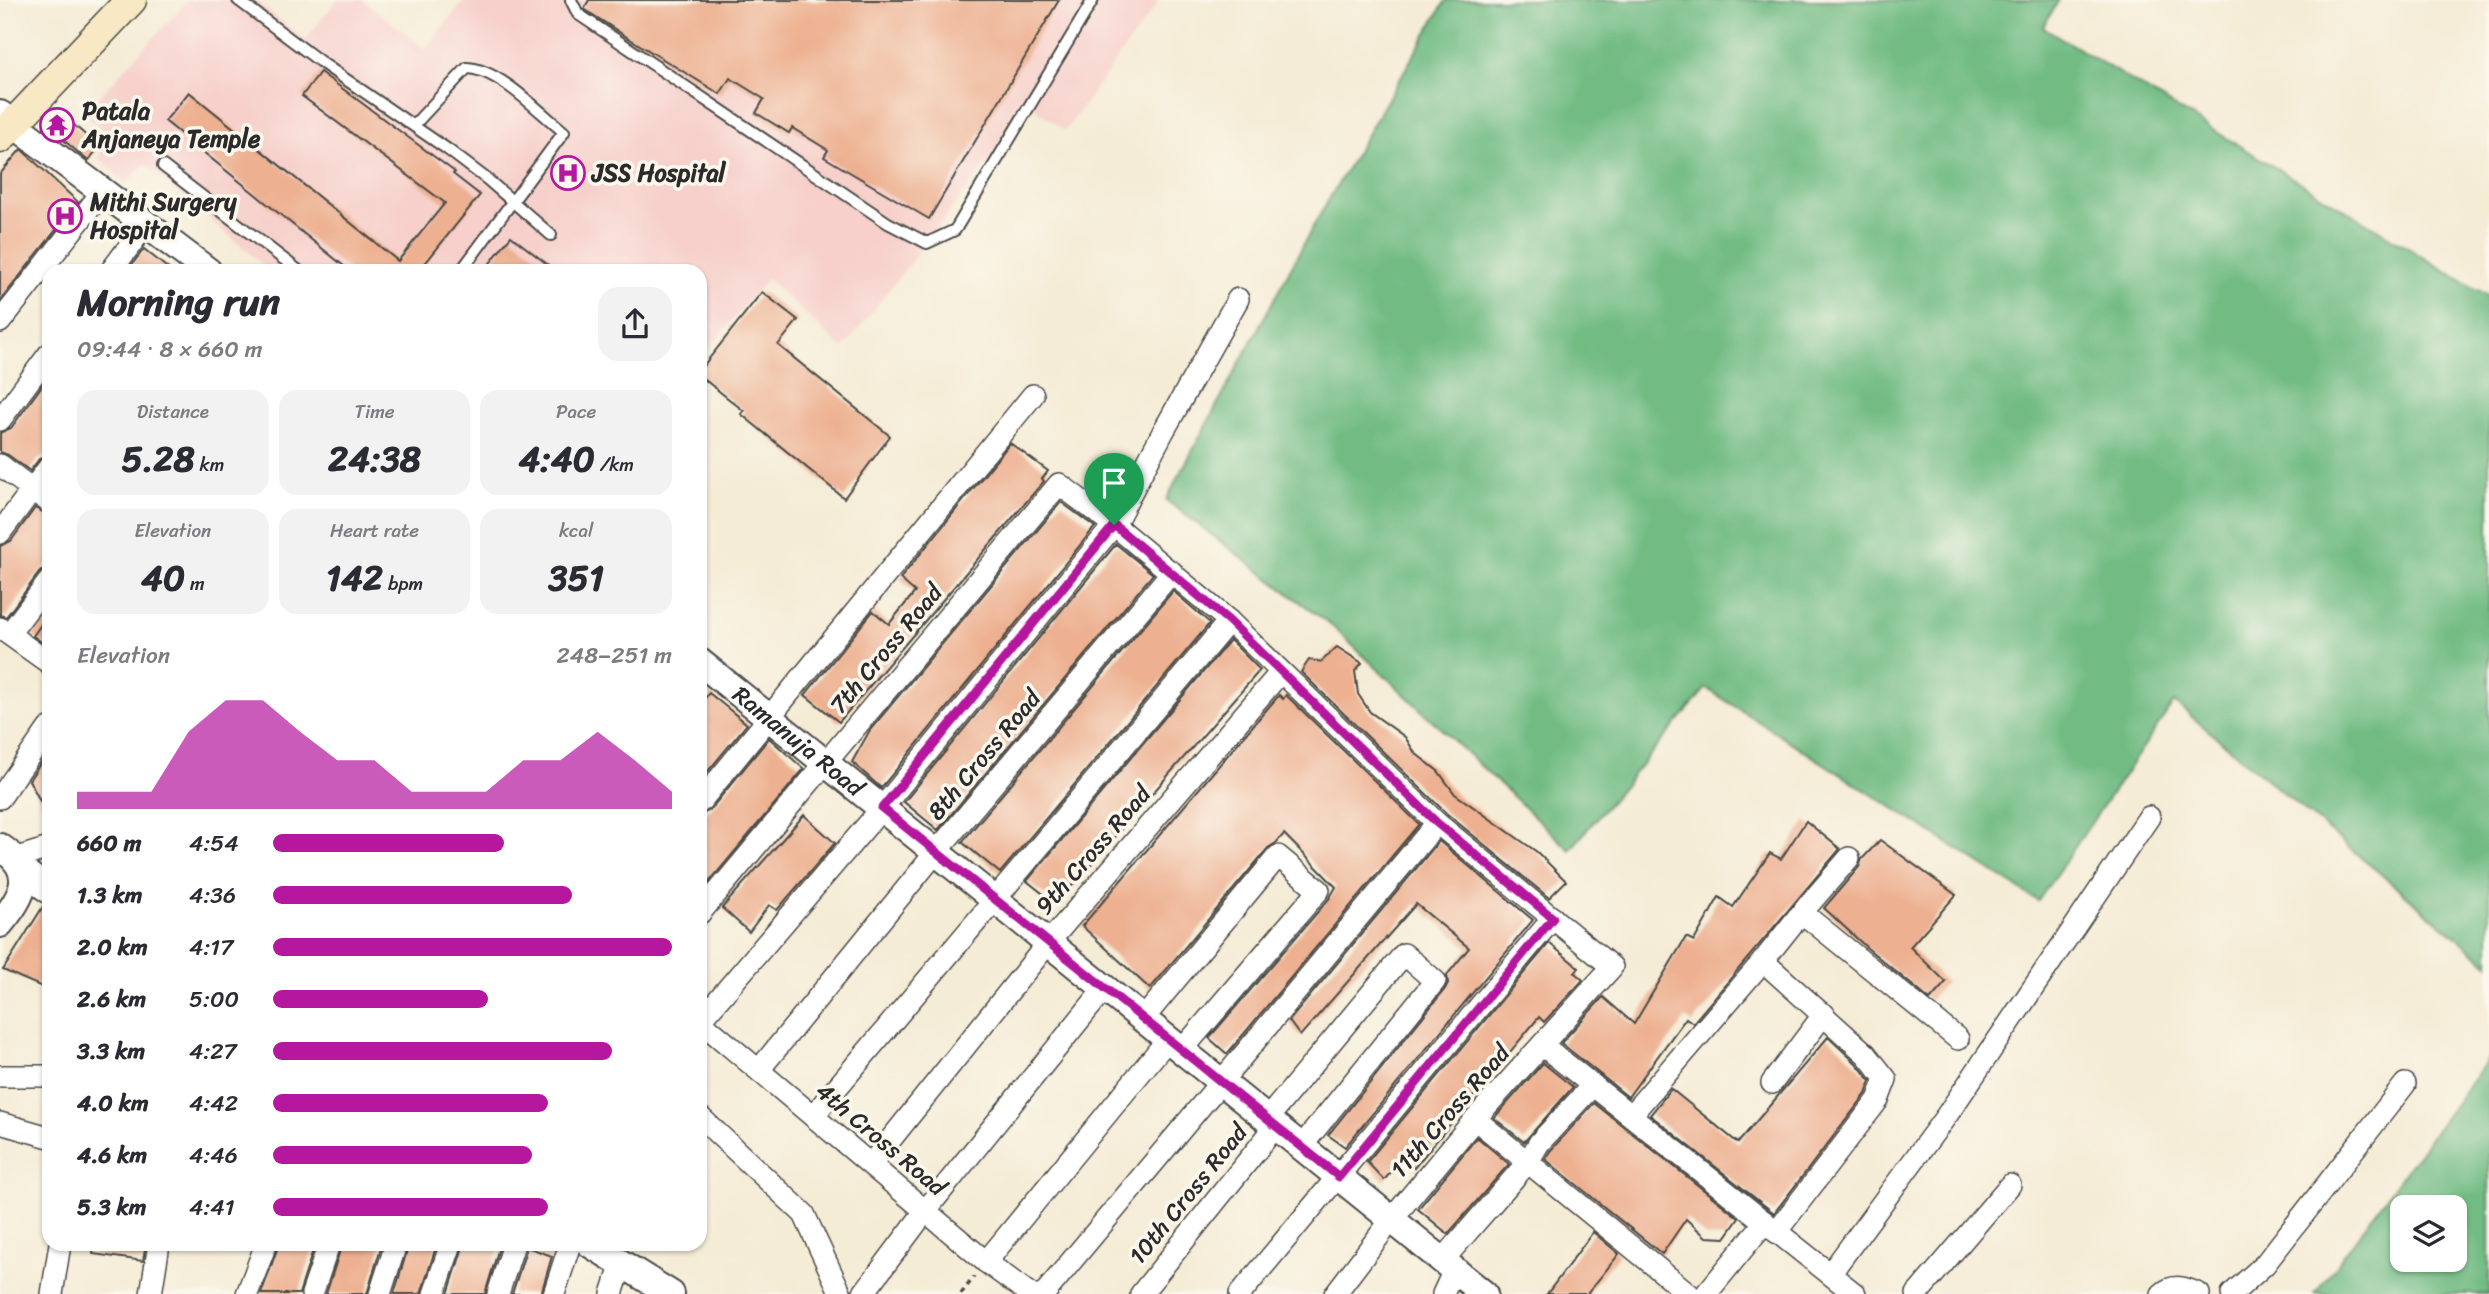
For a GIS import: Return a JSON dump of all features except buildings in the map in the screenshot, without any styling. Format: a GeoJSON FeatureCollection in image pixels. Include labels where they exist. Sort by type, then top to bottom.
{"type":"FeatureCollection","features":[{"type":"Feature","properties":{"kind":"main road"},"geometry":{"type":"LineString","coordinates":[[4,125],[131,0]]}},
{"type":"Feature","properties":{"kind":"street"},"geometry":{"type":"LineString","coordinates":[[4,125],[103,191],[193,264]]}},
{"type":"Feature","properties":{"kind":"street"},"geometry":{"type":"LineString","coordinates":[[46,264],[103,191]]}},
{"type":"Feature","properties":{"kind":"street"},"geometry":{"type":"LineString","coordinates":[[116,264],[146,224]]}},
{"type":"Feature","properties":{"kind":"street"},"geometry":{"type":"LineString","coordinates":[[0,323],[42,269]]}},
{"type":"Feature","properties":{"kind":"street"},"geometry":{"type":"LineString","coordinates":[[707,1013],[882,808],[1114,525],[1238,299]]}},
{"type":"Feature","properties":{"kind":"street"},"geometry":{"type":"LineString","coordinates":[[0,420],[42,363]]}},
{"type":"Feature","properties":{"kind":"street"},"geometry":{"type":"LineString","coordinates":[[707,793],[1033,395]]}},
{"type":"Feature","properties":{"kind":"street"},"geometry":{"type":"LineString","coordinates":[[0,465],[40,496],[0,533]]}},
{"type":"Feature","properties":{"kind":"street","name":"7th Cross Road"},"geometry":{"type":"LineString","coordinates":[[707,904],[1059,484],[1114,525]]}},
{"type":"Feature","properties":{"kind":"street"},"geometry":{"type":"LineString","coordinates":[[1114,525],[1229,621],[1437,823],[1553,918],[1240,1294]]}},
{"type":"Feature","properties":{"kind":"street","name":"8th Cross Road"},"geometry":{"type":"LineString","coordinates":[[759,1070],[936,852],[1172,572]]}},
{"type":"Feature","properties":{"kind":"street"},"geometry":{"type":"LineString","coordinates":[[42,589],[4,631],[42,658]]}},
{"type":"Feature","properties":{"kind":"street"},"geometry":{"type":"LineString","coordinates":[[813,1116],[1229,621]]}},
{"type":"Feature","properties":{"kind":"street","name":"9th Cross Road"},"geometry":{"type":"LineString","coordinates":[[871,1164],[1048,943],[1280,673]]}},
{"type":"Feature","properties":{"kind":"street","name":"Ramanuja Road"},"geometry":{"type":"LineString","coordinates":[[707,675],[768,716],[1484,1294]]}},
{"type":"Feature","properties":{"kind":"street"},"geometry":{"type":"LineString","coordinates":[[0,798],[42,738]]}},
{"type":"Feature","properties":{"kind":"street"},"geometry":{"type":"LineString","coordinates":[[1831,1282],[2149,817]]}},
{"type":"Feature","properties":{"kind":"street"},"geometry":{"type":"LineString","coordinates":[[1044,1294],[1437,823]]}},
{"type":"Feature","properties":{"kind":"street"},"geometry":{"type":"LineString","coordinates":[[13,859],[42,850]]}},
{"type":"Feature","properties":{"kind":"street"},"geometry":{"type":"LineString","coordinates":[[986,1262],[1175,1045],[1319,890],[1278,856],[1143,1019]]}},
{"type":"Feature","properties":{"kind":"street"},"geometry":{"type":"LineString","coordinates":[[1631,1115],[1849,858]]}},
{"type":"Feature","properties":{"kind":"street"},"geometry":{"type":"LineString","coordinates":[[13,859],[42,884]]}},
{"type":"Feature","properties":{"kind":"street"},"geometry":{"type":"LineString","coordinates":[[0,924],[23,887],[13,859]]}},
{"type":"Feature","properties":{"kind":"street"},"geometry":{"type":"LineString","coordinates":[[1798,917],[1806,916],[1958,1039]]}},
{"type":"Feature","properties":{"kind":"street","name":"11th Cross Road"},"geometry":{"type":"LineString","coordinates":[[1335,1294],[1392,1219],[1475,1119],[1612,967],[1553,918]]}},
{"type":"Feature","properties":{"kind":"street","name":"10th Cross Road"},"geometry":{"type":"LineString","coordinates":[[1141,1294],[1404,954],[1435,981],[1301,1147]]}},
{"type":"Feature","properties":{"kind":"street"},"geometry":{"type":"LineString","coordinates":[[1706,1294],[1770,1227],[1878,1101],[1886,1079],[1866,1054],[1763,961]]}},
{"type":"Feature","properties":{"kind":"street"},"geometry":{"type":"LineString","coordinates":[[863,1294],[926,1210],[1105,988]]}},
{"type":"Feature","properties":{"kind":"street"},"geometry":{"type":"LineString","coordinates":[[1772,1083],[1824,1014]]}},
{"type":"Feature","properties":{"kind":"street","name":"4th Cross Road"},"geometry":{"type":"LineString","coordinates":[[707,1027],[986,1262],[1030,1294]]}},
{"type":"Feature","properties":{"kind":"street"},"geometry":{"type":"LineString","coordinates":[[1542,1045],[1770,1227],[1831,1282],[1855,1294]]}},
{"type":"Feature","properties":{"kind":"street"},"geometry":{"type":"LineString","coordinates":[[0,1076],[42,1076]]}},
{"type":"Feature","properties":{"kind":"street"},"geometry":{"type":"LineString","coordinates":[[2232,1294],[2265,1264],[2405,1084]]}},
{"type":"Feature","properties":{"kind":"street"},"geometry":{"type":"LineString","coordinates":[[1443,1294],[1448,1265],[1528,1162],[1539,1143],[1593,1085]]}},
{"type":"Feature","properties":{"kind":"street"},"geometry":{"type":"LineString","coordinates":[[1475,1119],[1689,1294]]}},
{"type":"Feature","properties":{"kind":"street"},"geometry":{"type":"LineString","coordinates":[[0,1123],[42,1135]]}},
{"type":"Feature","properties":{"kind":"street"},"geometry":{"type":"LineString","coordinates":[[707,1124],[804,1214],[841,1294]]}},
{"type":"Feature","properties":{"kind":"street"},"geometry":{"type":"LineString","coordinates":[[1917,1294],[2010,1185]]}},
{"type":"Feature","properties":{"kind":"street"},"geometry":{"type":"LineString","coordinates":[[52,1294],[59,1251]]}},
{"type":"Feature","properties":{"kind":"street"},"geometry":{"type":"LineString","coordinates":[[151,1294],[158,1251]]}},
{"type":"Feature","properties":{"kind":"street"},"geometry":{"type":"LineString","coordinates":[[247,1294],[263,1251]]}},
{"type":"Feature","properties":{"kind":"street"},"geometry":{"type":"LineString","coordinates":[[312,1294],[327,1251]]}},
{"type":"Feature","properties":{"kind":"street"},"geometry":{"type":"LineString","coordinates":[[380,1294],[394,1251]]}},
{"type":"Feature","properties":{"kind":"street"},"geometry":{"type":"LineString","coordinates":[[434,1294],[449,1251]]}},
{"type":"Feature","properties":{"kind":"street"},"geometry":{"type":"LineString","coordinates":[[498,1294],[512,1251]]}},
{"type":"Feature","properties":{"kind":"street"},"geometry":{"type":"LineString","coordinates":[[554,1294],[568,1251]]}},
{"type":"Feature","properties":{"kind":"street"},"geometry":{"type":"LineString","coordinates":[[601,1251],[668,1293]]}},
{"type":"Feature","properties":{"kind":"street"},"geometry":{"type":"LineString","coordinates":[[612,1294],[622,1264]]}},
{"type":"Feature","properties":{"kind":"street"},"geometry":{"type":"LineString","coordinates":[[2162,1294],[2167,1289],[2185,1287],[2199,1294]]}},
{"type":"Feature","properties":{"kind":"lane"},"geometry":{"type":"LineString","coordinates":[[238,0],[488,180],[551,235]]}},
{"type":"Feature","properties":{"kind":"lane"},"geometry":{"type":"LineString","coordinates":[[571,0],[578,14],[888,223],[927,243],[955,230],[1093,0]]}},
{"type":"Feature","properties":{"kind":"lane"},"geometry":{"type":"LineString","coordinates":[[414,125],[467,68],[480,68],[498,79],[564,132],[466,264]]}},
{"type":"Feature","properties":{"kind":"lane"},"geometry":{"type":"LineString","coordinates":[[163,166],[290,264]]}},
{"type":"Feature","properties":{"kind":"shaded area","name":"JSS Hospital"},"geometry":{"type":"Polygon","coordinates":[[[188,0],[255,0],[305,40],[337,0],[363,0],[425,49],[464,0],[1160,0],[1065,131],[1032,106],[843,349],[767,279],[707,351],[707,264],[262,264],[145,164],[126,183],[97,156],[106,146],[97,139],[103,130],[84,113],[188,0]]]}},
{"type":"Feature","properties":{"kind":"green space"},"geometry":{"type":"Polygon","coordinates":[[[1446,0],[2059,0],[2043,27],[2489,297],[2489,964],[2174,702],[2038,901],[1706,688],[1570,850],[1333,627],[1166,500],[1315,223],[1446,0]]]}},
{"type":"Feature","properties":{"kind":"green space"},"geometry":{"type":"Polygon","coordinates":[[[2489,1058],[2489,1294],[2315,1294],[2489,1058]]]}},
{"type":"Feature","properties":{"kind":"place","name":"Patala Anjaneya Temple"},"geometry":{"type":"Point","coordinates":[57,125]}},
{"type":"Feature","properties":{"kind":"place","name":"JSS Hospital"},"geometry":{"type":"Point","coordinates":[568,173]}},
{"type":"Feature","properties":{"kind":"place","name":"Mithi Surgery Hospital"},"geometry":{"type":"Point","coordinates":[65,216]}},
{"type":"Feature","properties":{"kind":"route"},"geometry":{"type":"LineString","coordinates":[[1114,525],[1229,621],[1437,823],[1553,918],[1339,1177],[882,808],[1114,525]]}}]}
